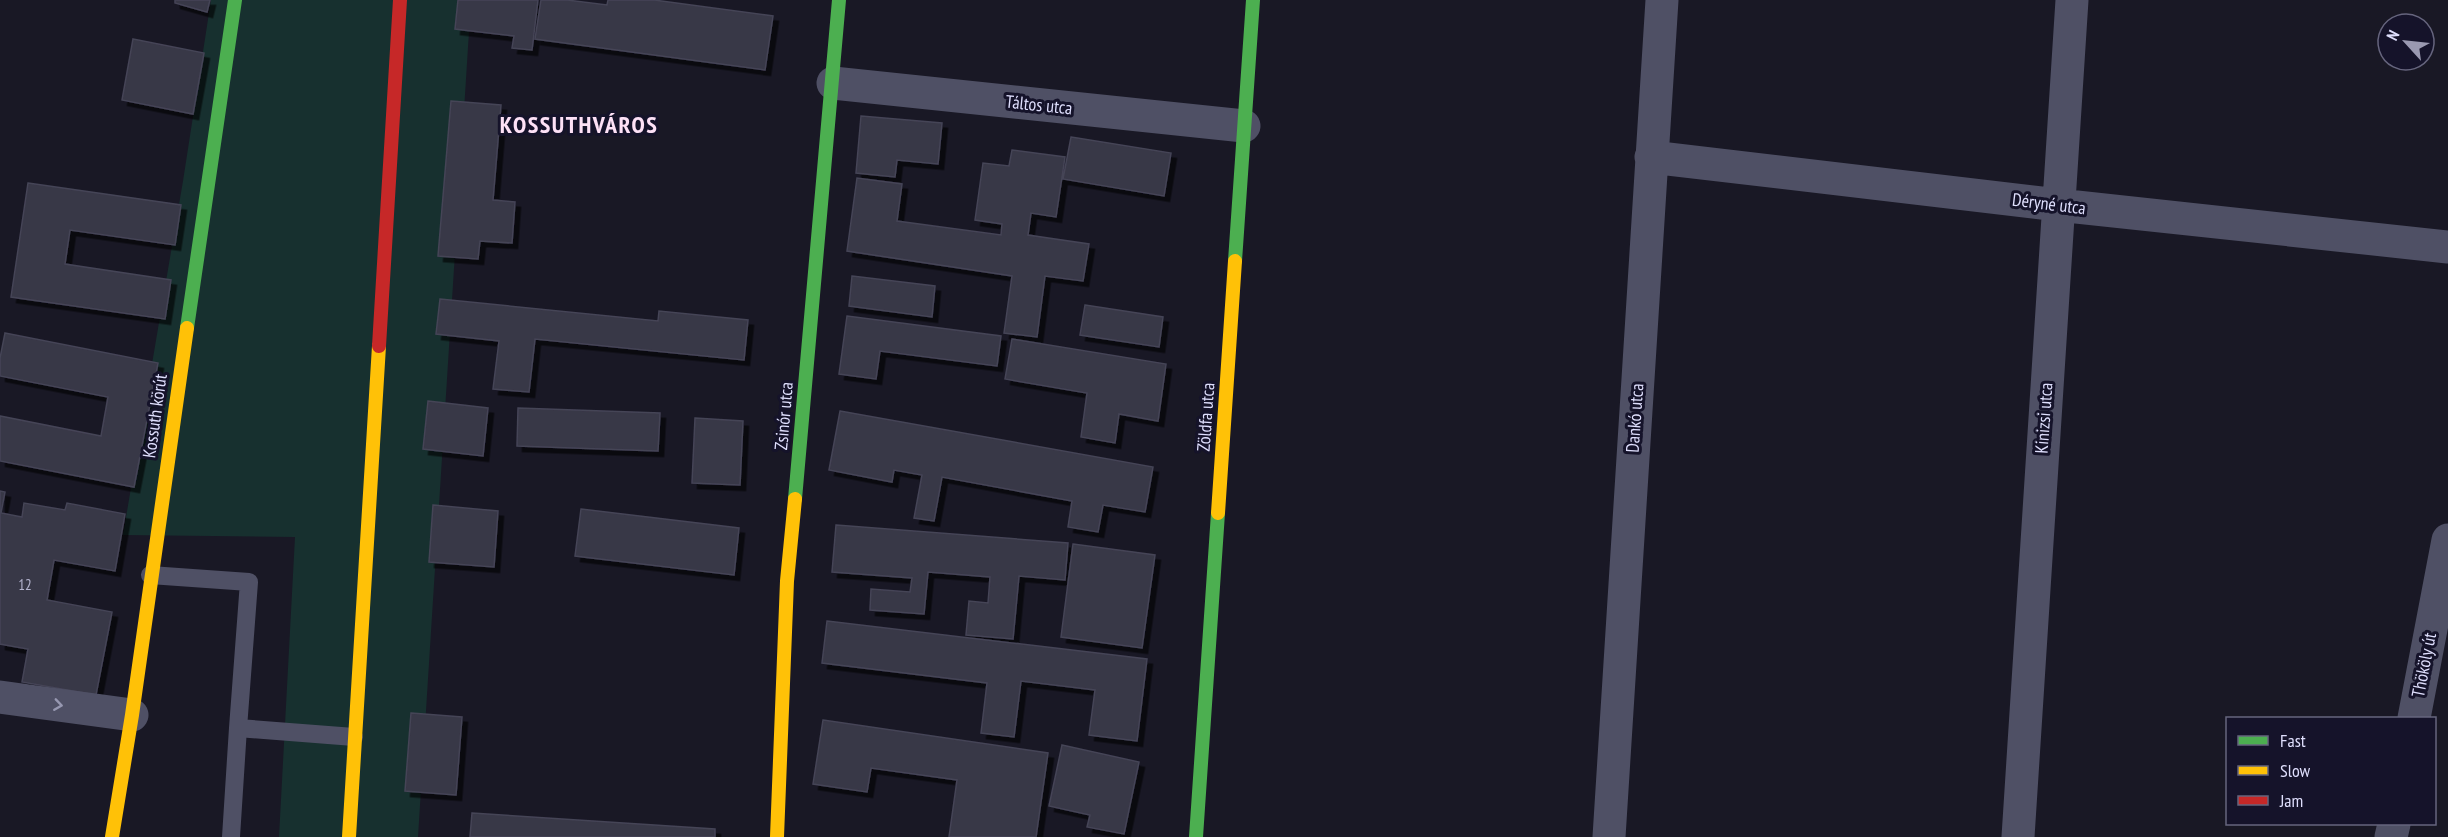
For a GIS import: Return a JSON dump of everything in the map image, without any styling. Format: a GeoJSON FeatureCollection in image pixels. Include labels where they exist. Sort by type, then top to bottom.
{"type":"FeatureCollection","features":[{"type":"Feature","properties":{"kind":"street","name":"Kossuth körút"},"geometry":{"type":"LineString","coordinates":[[112,837],[132,715],[150,575],[235,0]]}},
{"type":"Feature","properties":{"kind":"street"},"geometry":{"type":"LineString","coordinates":[[349,837],[400,0]]}},
{"type":"Feature","properties":{"kind":"street","name":"Zsinór utca"},"geometry":{"type":"LineString","coordinates":[[777,837],[787,581],[839,0]]}},
{"type":"Feature","properties":{"kind":"street","name":"Zöldfa utca"},"geometry":{"type":"LineString","coordinates":[[1196,837],[1252,0]]}},
{"type":"Feature","properties":{"kind":"street","name":"Dankó utca"},"geometry":{"type":"LineString","coordinates":[[1609,837],[1662,0]]}},
{"type":"Feature","properties":{"kind":"street","name":"Kinizsi utca"},"geometry":{"type":"LineString","coordinates":[[2018,837],[2072,0]]}},
{"type":"Feature","properties":{"kind":"street","name":"Táltos utca"},"geometry":{"type":"LineString","coordinates":[[833,83],[1244,126]]}},
{"type":"Feature","properties":{"kind":"street","name":"Déryné utca"},"geometry":{"type":"LineString","coordinates":[[1651,157],[2448,248]]}},
{"type":"Feature","properties":{"kind":"street","name":"Thököly út"},"geometry":{"type":"LineString","coordinates":[[2414,717],[2448,540]]}},
{"type":"Feature","properties":{"kind":"street"},"geometry":{"type":"LineString","coordinates":[[0,697],[132,715]]}},
{"type":"Feature","properties":{"kind":"lane"},"geometry":{"type":"LineString","coordinates":[[150,575],[249,582],[231,837]]}},
{"type":"Feature","properties":{"kind":"lane"},"geometry":{"type":"LineString","coordinates":[[238,728],[354,737]]}},
{"type":"Feature","properties":{"kind":"green space"},"geometry":{"type":"Polygon","coordinates":[[[211,0],[471,0],[418,837],[279,837],[295,537],[123,535],[211,0]]]}},
{"type":"Feature","properties":{"kind":"building"},"geometry":{"type":"Polygon","coordinates":[[[175,0],[210,0],[207,12],[175,3],[175,0]]]}},
{"type":"Feature","properties":{"kind":"building"},"geometry":{"type":"Polygon","coordinates":[[[458,0],[538,0],[532,50],[512,48],[514,36],[455,29],[458,0]]]}},
{"type":"Feature","properties":{"kind":"building"},"geometry":{"type":"Polygon","coordinates":[[[541,0],[567,0],[607,5],[608,0],[654,0],[773,16],[765,70],[535,39],[541,0]]]}},
{"type":"Feature","properties":{"kind":"building"},"geometry":{"type":"Polygon","coordinates":[[[133,39],[204,53],[193,114],[122,100],[133,39]]]}},
{"type":"Feature","properties":{"kind":"building"},"geometry":{"type":"Polygon","coordinates":[[[451,101],[501,105],[493,200],[515,202],[512,243],[480,241],[478,259],[438,256],[451,101]]]}},
{"type":"Feature","properties":{"kind":"building"},"geometry":{"type":"Polygon","coordinates":[[[861,116],[942,123],[938,164],[897,160],[895,177],[856,173],[861,116]]]}},
{"type":"Feature","properties":{"kind":"building"},"geometry":{"type":"Polygon","coordinates":[[[1071,137],[1171,153],[1164,196],[1063,179],[1071,137]]]}},
{"type":"Feature","properties":{"kind":"building"},"geometry":{"type":"Polygon","coordinates":[[[1012,150],[1065,157],[1056,217],[1031,213],[1028,235],[1089,244],[1083,281],[1045,276],[1037,337],[1004,333],[1012,276],[847,251],[857,178],[902,184],[897,221],[1001,235],[1002,224],[975,220],[983,163],[1009,166],[1012,150]]]}},
{"type":"Feature","properties":{"kind":"building"},"geometry":{"type":"Polygon","coordinates":[[[28,183],[181,205],[175,245],[70,230],[65,264],[171,280],[165,319],[11,297],[28,183]]]}},
{"type":"Feature","properties":{"kind":"building"},"geometry":{"type":"Polygon","coordinates":[[[852,276],[935,286],[932,317],[849,306],[852,276]]]}},
{"type":"Feature","properties":{"kind":"building"},"geometry":{"type":"Polygon","coordinates":[[[440,299],[658,321],[659,311],[748,320],[744,360],[535,339],[529,392],[493,389],[499,341],[436,334],[440,299]]]}},
{"type":"Feature","properties":{"kind":"building"},"geometry":{"type":"Polygon","coordinates":[[[1085,305],[1163,317],[1159,347],[1080,335],[1085,305]]]}},
{"type":"Feature","properties":{"kind":"building"},"geometry":{"type":"Polygon","coordinates":[[[847,316],[1001,336],[997,366],[880,351],[876,379],[839,374],[847,316]]]}},
{"type":"Feature","properties":{"kind":"building"},"geometry":{"type":"Polygon","coordinates":[[[5,333],[158,363],[134,487],[0,461],[0,416],[101,436],[108,397],[0,376],[0,358],[5,333]]]}},
{"type":"Feature","properties":{"kind":"building"},"geometry":{"type":"Polygon","coordinates":[[[1012,339],[1166,364],[1158,421],[1119,414],[1115,443],[1081,437],[1087,393],[1005,379],[1012,339]]]}},
{"type":"Feature","properties":{"kind":"building"},"geometry":{"type":"Polygon","coordinates":[[[428,401],[488,408],[483,456],[423,449],[428,401]]]}},
{"type":"Feature","properties":{"kind":"building"},"geometry":{"type":"Polygon","coordinates":[[[518,408],[660,413],[658,451],[517,446],[518,408]]]}},
{"type":"Feature","properties":{"kind":"building"},"geometry":{"type":"Polygon","coordinates":[[[840,411],[1153,467],[1145,512],[1103,505],[1098,532],[1068,527],[1072,501],[942,477],[934,521],[914,518],[922,475],[894,470],[892,482],[829,470],[840,411]]]}},
{"type":"Feature","properties":{"kind":"building"},"geometry":{"type":"Polygon","coordinates":[[[695,418],[743,421],[740,485],[692,483],[695,418]]]}},
{"type":"Feature","properties":{"kind":"building"},"geometry":{"type":"Polygon","coordinates":[[[0,491],[5,492],[1,513],[22,517],[24,503],[65,510],[67,503],[125,514],[115,571],[54,560],[47,600],[112,612],[96,695],[22,682],[28,649],[0,644],[0,491]]]}},
{"type":"Feature","properties":{"kind":"building"},"geometry":{"type":"Polygon","coordinates":[[[433,505],[498,511],[494,567],[429,562],[433,505]]]}},
{"type":"Feature","properties":{"kind":"building"},"geometry":{"type":"Polygon","coordinates":[[[581,509],[739,528],[734,575],[575,556],[581,509]]]}},
{"type":"Feature","properties":{"kind":"building"},"geometry":{"type":"Polygon","coordinates":[[[836,525],[1068,543],[1065,580],[1019,576],[1013,639],[966,635],[969,601],[988,603],[990,577],[928,572],[924,614],[870,610],[871,589],[910,592],[912,578],[832,572],[836,525]]]}},
{"type":"Feature","properties":{"kind":"building"},"geometry":{"type":"Polygon","coordinates":[[[1073,544],[1155,555],[1142,648],[1061,637],[1073,544]]]}},
{"type":"Feature","properties":{"kind":"building"},"geometry":{"type":"Polygon","coordinates":[[[827,621],[1147,659],[1137,741],[1089,735],[1095,690],[1021,681],[1014,737],[981,733],[987,683],[822,663],[827,621]]]}},
{"type":"Feature","properties":{"kind":"building"},"geometry":{"type":"Polygon","coordinates":[[[411,713],[462,717],[456,795],[405,791],[411,713]]]}},
{"type":"Feature","properties":{"kind":"building"},"geometry":{"type":"Polygon","coordinates":[[[823,720],[1048,753],[1036,837],[949,837],[957,780],[871,768],[867,792],[813,784],[823,720]]]}},
{"type":"Feature","properties":{"kind":"building"},"geometry":{"type":"Polygon","coordinates":[[[1062,745],[1139,762],[1124,834],[1087,827],[1090,815],[1049,806],[1062,745]]]}},
{"type":"Feature","properties":{"kind":"building"},"geometry":{"type":"Polygon","coordinates":[[[472,813],[715,829],[715,837],[470,837],[472,813]]]}},
{"type":"Feature","properties":{"kind":"traffic: fast"},"geometry":{"type":"LineString","coordinates":[[187,328],[235,0]]}},
{"type":"Feature","properties":{"kind":"traffic: fast"},"geometry":{"type":"LineString","coordinates":[[795,499],[839,0]]}},
{"type":"Feature","properties":{"kind":"traffic: fast"},"geometry":{"type":"LineString","coordinates":[[1235,261],[1253,0]]}},
{"type":"Feature","properties":{"kind":"traffic: fast"},"geometry":{"type":"LineString","coordinates":[[1196,837],[1218,513]]}},
{"type":"Feature","properties":{"kind":"traffic: slow"},"geometry":{"type":"LineString","coordinates":[[1218,513],[1235,261]]}},
{"type":"Feature","properties":{"kind":"traffic: slow"},"geometry":{"type":"LineString","coordinates":[[112,837],[132,715],[187,328]]}},
{"type":"Feature","properties":{"kind":"traffic: slow"},"geometry":{"type":"LineString","coordinates":[[349,837],[379,346]]}},
{"type":"Feature","properties":{"kind":"traffic: slow"},"geometry":{"type":"LineString","coordinates":[[777,837],[787,581],[795,499]]}},
{"type":"Feature","properties":{"kind":"traffic: jam"},"geometry":{"type":"LineString","coordinates":[[379,346],[400,0]]}},
{"type":"Feature","properties":{"kind":"district","name":"KOSSUTHVÁROS"},"geometry":{"type":"Point","coordinates":[579,125]}}]}
